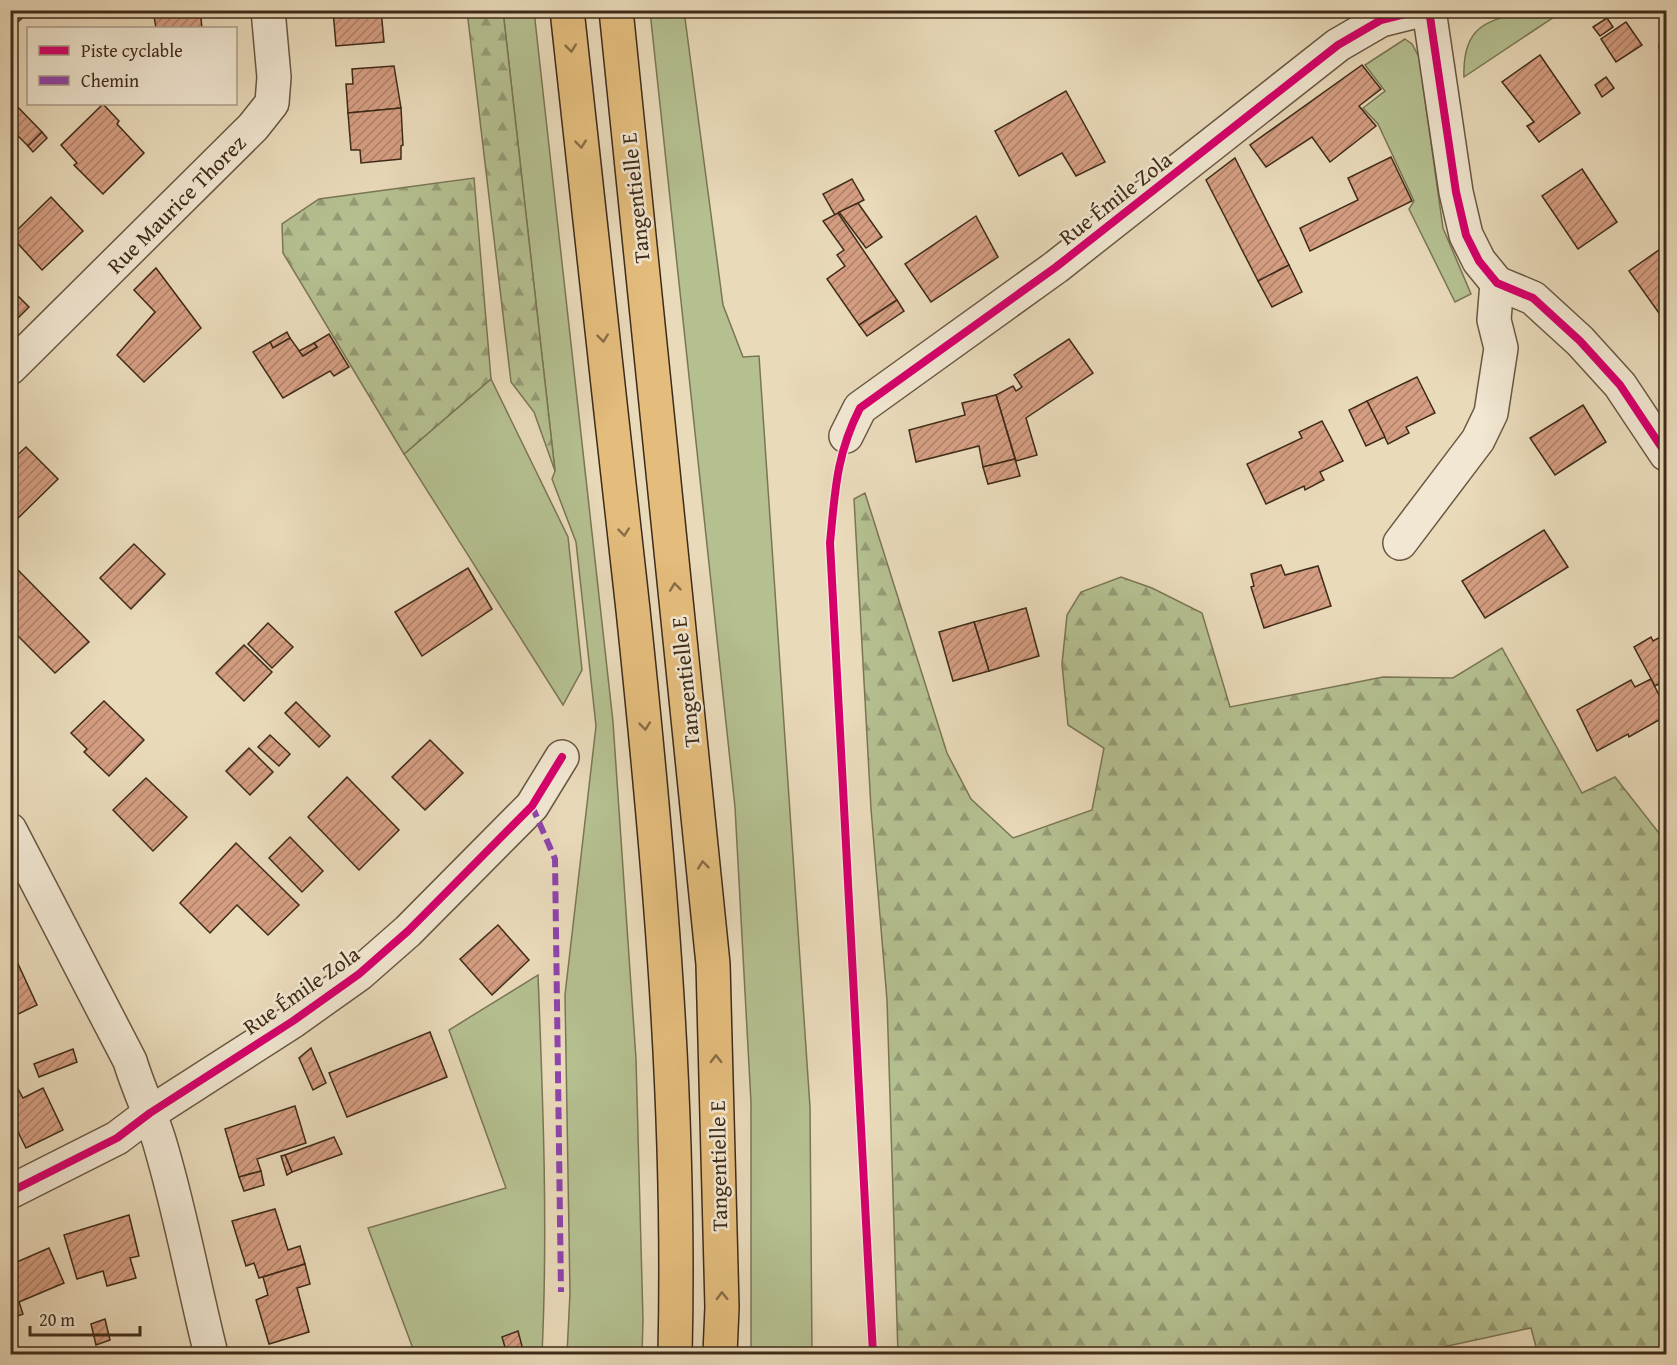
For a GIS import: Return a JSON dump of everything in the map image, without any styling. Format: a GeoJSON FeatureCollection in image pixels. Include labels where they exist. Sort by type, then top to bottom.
{"type":"FeatureCollection","features":[{"type":"Feature","properties":{"kind":"main road","name":"Tangentielle E"},"geometry":{"type":"LineString","coordinates":[[567,10],[641,693],[666,977],[675,1139],[675,1354]]}},
{"type":"Feature","properties":{"kind":"main road","name":"Tangentielle E"},"geometry":{"type":"LineString","coordinates":[[616,10],[713,964],[722,1307],[720,1354]]}},
{"type":"Feature","properties":{"kind":"street","name":"Rue Maurice Thorez"},"geometry":{"type":"LineString","coordinates":[[10,368],[254,127],[272,103],[274,77],[268,10]]}},
{"type":"Feature","properties":{"kind":"street","name":"Rue Émile Zola"},"geometry":{"type":"LineString","coordinates":[[846,436],[860,408],[1056,267],[1338,45],[1381,20],[1422,10]]}},
{"type":"Feature","properties":{"kind":"street"},"geometry":{"type":"LineString","coordinates":[[1429,10],[1456,192],[1466,235],[1479,261],[1497,283],[1533,298],[1580,341],[1620,385],[1666,454]]}},
{"type":"Feature","properties":{"kind":"street"},"geometry":{"type":"LineString","coordinates":[[1400,543],[1478,440],[1491,413],[1501,348],[1494,320],[1497,283]]}},
{"type":"Feature","properties":{"kind":"street","name":"Rue Émile Zola"},"geometry":{"type":"LineString","coordinates":[[10,1192],[117,1138],[150,1113],[293,1021],[367,967],[408,932],[532,806],[562,757]]}},
{"type":"Feature","properties":{"kind":"street"},"geometry":{"type":"LineString","coordinates":[[10,830],[130,1061],[140,1094],[150,1113],[162,1148],[211,1354]]}},
{"type":"Feature","properties":{"kind":"green space"},"geometry":{"type":"Polygon","coordinates":[[[467,11],[503,11],[555,471],[534,412],[511,382],[467,11]]]}},
{"type":"Feature","properties":{"kind":"green space"},"geometry":{"type":"Polygon","coordinates":[[[503,11],[534,11],[613,722],[636,1059],[642,1354],[567,1354],[570,1293],[565,995],[596,726],[576,542],[552,479],[555,471],[503,11]]]}},
{"type":"Feature","properties":{"kind":"green space"},"geometry":{"type":"Polygon","coordinates":[[[650,11],[684,11],[723,305],[743,357],[759,356],[810,1107],[812,1354],[751,1354],[751,1103],[735,807],[650,11]]]}},
{"type":"Feature","properties":{"kind":"green space"},"geometry":{"type":"Polygon","coordinates":[[[1532,11],[1563,11],[1464,77],[1468,46],[1473,35],[1491,22],[1503,17],[1532,11]]]}},
{"type":"Feature","properties":{"kind":"green space"},"geometry":{"type":"Polygon","coordinates":[[[1405,39],[1412,44],[1419,57],[1443,228],[1471,294],[1455,302],[1409,209],[1414,201],[1378,124],[1363,108],[1385,91],[1365,65],[1405,39]]]}},
{"type":"Feature","properties":{"kind":"green space"},"geometry":{"type":"Polygon","coordinates":[[[474,178],[491,379],[404,454],[283,253],[282,224],[319,199],[474,178]]]}},
{"type":"Feature","properties":{"kind":"green space"},"geometry":{"type":"Polygon","coordinates":[[[491,379],[568,537],[582,670],[563,705],[404,454],[491,379]]]}},
{"type":"Feature","properties":{"kind":"green space"},"geometry":{"type":"Polygon","coordinates":[[[865,493],[947,753],[971,799],[1013,838],[1092,810],[1104,748],[1068,725],[1062,664],[1067,615],[1081,592],[1121,577],[1152,588],[1202,613],[1230,707],[1383,677],[1453,678],[1502,648],[1582,793],[1615,777],[1666,842],[1666,1354],[1538,1354],[1531,1328],[1411,1354],[898,1354],[887,1000],[871,809],[854,499],[865,493]]]}},
{"type":"Feature","properties":{"kind":"green space"},"geometry":{"type":"Polygon","coordinates":[[[538,975],[545,1212],[542,1354],[415,1354],[368,1228],[506,1188],[449,1030],[538,975]]]}},
{"type":"Feature","properties":{"kind":"building"},"geometry":{"type":"Polygon","coordinates":[[[10,10],[31,10],[10,29],[10,10]]]}},
{"type":"Feature","properties":{"kind":"building"},"geometry":{"type":"Polygon","coordinates":[[[137,10],[153,10],[154,15],[138,17],[137,10]]]}},
{"type":"Feature","properties":{"kind":"building"},"geometry":{"type":"Polygon","coordinates":[[[153,10],[200,10],[202,27],[156,27],[153,10]]]}},
{"type":"Feature","properties":{"kind":"building"},"geometry":{"type":"Polygon","coordinates":[[[333,10],[381,10],[384,42],[336,46],[333,10]]]}},
{"type":"Feature","properties":{"kind":"building"},"geometry":{"type":"Polygon","coordinates":[[[1607,18],[1613,27],[1600,36],[1593,27],[1607,18]]]}},
{"type":"Feature","properties":{"kind":"building"},"geometry":{"type":"Polygon","coordinates":[[[1626,22],[1642,45],[1616,62],[1601,39],[1626,22]]]}},
{"type":"Feature","properties":{"kind":"building"},"geometry":{"type":"Polygon","coordinates":[[[1666,44],[1666,91],[1664,91],[1659,45],[1666,44]]]}},
{"type":"Feature","properties":{"kind":"building"},"geometry":{"type":"Polygon","coordinates":[[[1540,55],[1580,113],[1539,142],[1527,126],[1534,122],[1502,82],[1540,55]]]}},
{"type":"Feature","properties":{"kind":"building"},"geometry":{"type":"Polygon","coordinates":[[[1362,65],[1381,89],[1359,106],[1376,126],[1330,162],[1312,137],[1266,167],[1250,145],[1362,65]]]}},
{"type":"Feature","properties":{"kind":"building"},"geometry":{"type":"Polygon","coordinates":[[[394,66],[401,108],[348,113],[346,84],[353,84],[352,69],[394,66]]]}},
{"type":"Feature","properties":{"kind":"building"},"geometry":{"type":"Polygon","coordinates":[[[1606,77],[1614,88],[1602,97],[1595,85],[1606,77]]]}},
{"type":"Feature","properties":{"kind":"building"},"geometry":{"type":"Polygon","coordinates":[[[1066,91],[1105,162],[1076,176],[1062,153],[1019,176],[995,131],[1066,91]]]}},
{"type":"Feature","properties":{"kind":"building"},"geometry":{"type":"Polygon","coordinates":[[[10,99],[42,132],[28,146],[10,128],[10,99]]]}},
{"type":"Feature","properties":{"kind":"building"},"geometry":{"type":"Polygon","coordinates":[[[104,105],[119,121],[117,124],[144,153],[103,194],[74,165],[77,163],[61,145],[104,105]]]}},
{"type":"Feature","properties":{"kind":"building"},"geometry":{"type":"Polygon","coordinates":[[[401,108],[403,145],[401,146],[401,159],[361,163],[360,150],[351,150],[348,113],[401,108]]]}},
{"type":"Feature","properties":{"kind":"building"},"geometry":{"type":"Polygon","coordinates":[[[42,132],[47,138],[33,152],[28,146],[42,132]]]}},
{"type":"Feature","properties":{"kind":"building"},"geometry":{"type":"Polygon","coordinates":[[[1391,157],[1412,201],[1310,251],[1300,228],[1358,200],[1348,178],[1391,157]]]}},
{"type":"Feature","properties":{"kind":"building"},"geometry":{"type":"Polygon","coordinates":[[[1235,158],[1289,265],[1258,281],[1206,180],[1235,158]]]}},
{"type":"Feature","properties":{"kind":"building"},"geometry":{"type":"Polygon","coordinates":[[[1582,169],[1617,222],[1578,249],[1542,196],[1582,169]]]}},
{"type":"Feature","properties":{"kind":"building"},"geometry":{"type":"Polygon","coordinates":[[[852,179],[864,200],[835,215],[823,194],[852,179]]]}},
{"type":"Feature","properties":{"kind":"building"},"geometry":{"type":"Polygon","coordinates":[[[51,197],[83,231],[42,270],[11,236],[51,197]]]}},
{"type":"Feature","properties":{"kind":"building"},"geometry":{"type":"Polygon","coordinates":[[[858,203],[882,237],[866,248],[839,212],[858,203]]]}},
{"type":"Feature","properties":{"kind":"building"},"geometry":{"type":"Polygon","coordinates":[[[838,213],[897,300],[859,325],[827,279],[845,266],[837,255],[844,250],[823,221],[838,213]]]}},
{"type":"Feature","properties":{"kind":"building"},"geometry":{"type":"Polygon","coordinates":[[[976,216],[998,257],[931,302],[905,264],[976,216]]]}},
{"type":"Feature","properties":{"kind":"building"},"geometry":{"type":"Polygon","coordinates":[[[1666,245],[1666,323],[1629,271],[1666,245]]]}},
{"type":"Feature","properties":{"kind":"building"},"geometry":{"type":"Polygon","coordinates":[[[1289,265],[1302,292],[1272,307],[1258,281],[1289,265]]]}},
{"type":"Feature","properties":{"kind":"building"},"geometry":{"type":"Polygon","coordinates":[[[156,268],[201,328],[144,382],[117,355],[155,312],[134,290],[156,268]]]}},
{"type":"Feature","properties":{"kind":"building"},"geometry":{"type":"Polygon","coordinates":[[[15,293],[29,307],[15,321],[10,316],[10,297],[15,293]]]}},
{"type":"Feature","properties":{"kind":"building"},"geometry":{"type":"Polygon","coordinates":[[[897,300],[904,311],[867,336],[859,325],[897,300]]]}},
{"type":"Feature","properties":{"kind":"building"},"geometry":{"type":"Polygon","coordinates":[[[287,332],[290,338],[273,348],[270,342],[287,332]]]}},
{"type":"Feature","properties":{"kind":"building"},"geometry":{"type":"Polygon","coordinates":[[[329,334],[349,367],[334,376],[330,371],[283,398],[253,352],[270,342],[273,348],[290,338],[303,356],[317,347],[314,343],[329,334]]]}},
{"type":"Feature","properties":{"kind":"building"},"geometry":{"type":"Polygon","coordinates":[[[1069,339],[1093,373],[1026,418],[1037,455],[1016,461],[996,395],[1013,386],[1016,391],[1022,387],[1014,375],[1069,339]]]}},
{"type":"Feature","properties":{"kind":"building"},"geometry":{"type":"Polygon","coordinates":[[[314,343],[317,347],[303,356],[299,351],[314,343]]]}},
{"type":"Feature","properties":{"kind":"building"},"geometry":{"type":"Polygon","coordinates":[[[1417,377],[1435,413],[1406,427],[1409,433],[1388,444],[1367,401],[1417,377]]]}},
{"type":"Feature","properties":{"kind":"building"},"geometry":{"type":"Polygon","coordinates":[[[996,395],[1015,459],[983,467],[979,446],[916,462],[909,430],[965,415],[962,403],[996,395]]]}},
{"type":"Feature","properties":{"kind":"building"},"geometry":{"type":"Polygon","coordinates":[[[1367,401],[1385,437],[1366,446],[1349,410],[1367,401]]]}},
{"type":"Feature","properties":{"kind":"building"},"geometry":{"type":"Polygon","coordinates":[[[1583,405],[1606,442],[1555,475],[1530,438],[1583,405]]]}},
{"type":"Feature","properties":{"kind":"building"},"geometry":{"type":"Polygon","coordinates":[[[1322,421],[1343,461],[1320,472],[1324,480],[1305,490],[1304,486],[1266,504],[1247,464],[1302,438],[1299,432],[1322,421]]]}},
{"type":"Feature","properties":{"kind":"building"},"geometry":{"type":"Polygon","coordinates":[[[26,447],[58,479],[10,526],[10,462],[26,447]]]}},
{"type":"Feature","properties":{"kind":"building"},"geometry":{"type":"Polygon","coordinates":[[[1015,459],[1020,476],[988,484],[983,467],[1015,459]]]}},
{"type":"Feature","properties":{"kind":"building"},"geometry":{"type":"Polygon","coordinates":[[[1544,530],[1568,567],[1485,618],[1462,581],[1544,530]]]}},
{"type":"Feature","properties":{"kind":"building"},"geometry":{"type":"Polygon","coordinates":[[[134,544],[165,574],[131,609],[100,578],[134,544]]]}},
{"type":"Feature","properties":{"kind":"building"},"geometry":{"type":"Polygon","coordinates":[[[1281,565],[1285,575],[1318,566],[1331,606],[1264,628],[1251,587],[1254,586],[1251,574],[1281,565]]]}},
{"type":"Feature","properties":{"kind":"building"},"geometry":{"type":"Polygon","coordinates":[[[468,568],[492,609],[422,656],[395,612],[468,568]]]}},
{"type":"Feature","properties":{"kind":"building"},"geometry":{"type":"Polygon","coordinates":[[[18,570],[89,642],[55,673],[10,628],[10,616],[13,613],[10,611],[10,578],[18,570]]]}},
{"type":"Feature","properties":{"kind":"building"},"geometry":{"type":"Polygon","coordinates":[[[1026,608],[1039,656],[989,671],[974,622],[1026,608]]]}},
{"type":"Feature","properties":{"kind":"building"},"geometry":{"type":"Polygon","coordinates":[[[974,622],[989,671],[953,681],[939,632],[974,622]]]}},
{"type":"Feature","properties":{"kind":"building"},"geometry":{"type":"Polygon","coordinates":[[[268,623],[293,647],[272,668],[248,644],[268,623]]]}},
{"type":"Feature","properties":{"kind":"building"},"geometry":{"type":"Polygon","coordinates":[[[1666,634],[1666,680],[1655,686],[1634,647],[1651,637],[1653,641],[1666,634]]]}},
{"type":"Feature","properties":{"kind":"building"},"geometry":{"type":"Polygon","coordinates":[[[244,645],[272,672],[244,701],[216,673],[244,645]]]}},
{"type":"Feature","properties":{"kind":"building"},"geometry":{"type":"Polygon","coordinates":[[[1651,679],[1666,709],[1666,716],[1629,737],[1628,734],[1597,751],[1577,710],[1631,680],[1635,687],[1651,679]]]}},
{"type":"Feature","properties":{"kind":"building"},"geometry":{"type":"Polygon","coordinates":[[[104,701],[144,740],[109,776],[84,752],[87,749],[71,733],[104,701]]]}},
{"type":"Feature","properties":{"kind":"building"},"geometry":{"type":"Polygon","coordinates":[[[296,702],[330,736],[319,747],[285,713],[296,702]]]}},
{"type":"Feature","properties":{"kind":"building"},"geometry":{"type":"Polygon","coordinates":[[[270,735],[290,754],[279,766],[258,747],[270,735]]]}},
{"type":"Feature","properties":{"kind":"building"},"geometry":{"type":"Polygon","coordinates":[[[430,740],[463,773],[425,810],[392,777],[430,740]]]}},
{"type":"Feature","properties":{"kind":"building"},"geometry":{"type":"Polygon","coordinates":[[[249,748],[273,772],[250,795],[226,771],[249,748]]]}},
{"type":"Feature","properties":{"kind":"building"},"geometry":{"type":"Polygon","coordinates":[[[347,777],[399,830],[359,870],[308,817],[347,777]]]}},
{"type":"Feature","properties":{"kind":"building"},"geometry":{"type":"Polygon","coordinates":[[[146,778],[187,817],[153,851],[113,810],[146,778]]]}},
{"type":"Feature","properties":{"kind":"building"},"geometry":{"type":"Polygon","coordinates":[[[290,837],[323,871],[302,892],[269,858],[290,837]]]}},
{"type":"Feature","properties":{"kind":"building"},"geometry":{"type":"Polygon","coordinates":[[[236,843],[299,905],[268,935],[237,905],[210,933],[180,903],[236,843]]]}},
{"type":"Feature","properties":{"kind":"building"},"geometry":{"type":"Polygon","coordinates":[[[498,925],[529,960],[492,995],[460,959],[498,925]]]}},
{"type":"Feature","properties":{"kind":"building"},"geometry":{"type":"Polygon","coordinates":[[[13,953],[37,1005],[10,1018],[10,954],[13,953]]]}},
{"type":"Feature","properties":{"kind":"building"},"geometry":{"type":"Polygon","coordinates":[[[430,1032],[447,1077],[347,1117],[329,1073],[430,1032]]]}},
{"type":"Feature","properties":{"kind":"building"},"geometry":{"type":"Polygon","coordinates":[[[311,1048],[326,1083],[313,1090],[299,1058],[311,1048]]]}},
{"type":"Feature","properties":{"kind":"building"},"geometry":{"type":"Polygon","coordinates":[[[73,1049],[77,1062],[39,1077],[34,1064],[73,1049]]]}},
{"type":"Feature","properties":{"kind":"building"},"geometry":{"type":"Polygon","coordinates":[[[17,1087],[23,1098],[43,1088],[63,1130],[26,1148],[10,1116],[10,1090],[17,1087]]]}},
{"type":"Feature","properties":{"kind":"building"},"geometry":{"type":"Polygon","coordinates":[[[295,1106],[306,1143],[257,1159],[261,1171],[239,1177],[225,1129],[295,1106]]]}},
{"type":"Feature","properties":{"kind":"building"},"geometry":{"type":"Polygon","coordinates":[[[334,1137],[342,1154],[292,1172],[285,1155],[334,1137]]]}},
{"type":"Feature","properties":{"kind":"building"},"geometry":{"type":"Polygon","coordinates":[[[285,1155],[292,1172],[287,1175],[281,1156],[285,1155]]]}},
{"type":"Feature","properties":{"kind":"building"},"geometry":{"type":"Polygon","coordinates":[[[261,1171],[264,1185],[244,1191],[239,1177],[261,1171]]]}},
{"type":"Feature","properties":{"kind":"building"},"geometry":{"type":"Polygon","coordinates":[[[275,1209],[288,1250],[300,1246],[305,1264],[259,1278],[254,1263],[246,1266],[232,1221],[275,1209]]]}},
{"type":"Feature","properties":{"kind":"building"},"geometry":{"type":"Polygon","coordinates":[[[129,1215],[139,1256],[130,1258],[136,1278],[107,1286],[103,1271],[77,1279],[64,1235],[129,1215]]]}},
{"type":"Feature","properties":{"kind":"building"},"geometry":{"type":"Polygon","coordinates":[[[49,1248],[64,1283],[19,1302],[23,1314],[10,1319],[10,1265],[49,1248]]]}},
{"type":"Feature","properties":{"kind":"building"},"geometry":{"type":"Polygon","coordinates":[[[305,1264],[310,1284],[297,1288],[309,1332],[269,1344],[256,1300],[268,1295],[263,1277],[305,1264]]]}},
{"type":"Feature","properties":{"kind":"building"},"geometry":{"type":"Polygon","coordinates":[[[105,1319],[110,1340],[96,1345],[91,1324],[105,1319]]]}},
{"type":"Feature","properties":{"kind":"building"},"geometry":{"type":"Polygon","coordinates":[[[518,1331],[523,1350],[520,1351],[521,1354],[507,1354],[502,1337],[518,1331]]]}},
{"type":"Feature","properties":{"kind":"marked path"},"geometry":{"type":"LineString","coordinates":[[532,806],[555,859],[561,1292]]}},
{"type":"Feature","properties":{"kind":"cycle path"},"geometry":{"type":"LineString","coordinates":[[873,1354],[830,543],[838,474],[852,425],[860,408],[1056,267],[1338,45],[1381,20],[1421,10]]}},
{"type":"Feature","properties":{"kind":"cycle path"},"geometry":{"type":"LineString","coordinates":[[1429,10],[1456,192],[1466,235],[1479,261],[1497,283],[1533,298],[1580,341],[1620,385],[1666,454]]}},
{"type":"Feature","properties":{"kind":"cycle path"},"geometry":{"type":"LineString","coordinates":[[10,1192],[117,1138],[150,1113],[293,1021],[359,974],[408,931],[532,806],[562,757]]}}]}
